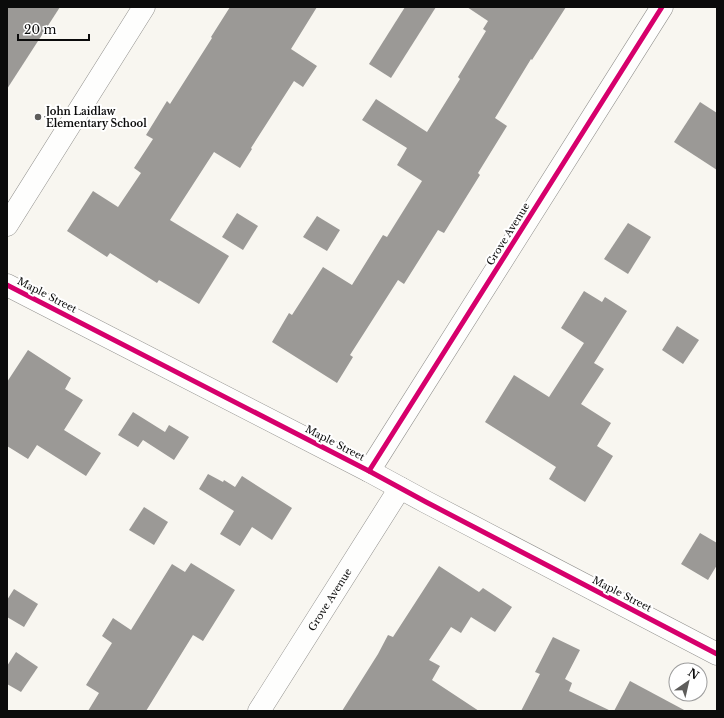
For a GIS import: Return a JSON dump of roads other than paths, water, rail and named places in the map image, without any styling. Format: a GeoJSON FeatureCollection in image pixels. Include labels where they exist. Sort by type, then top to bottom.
{"type":"FeatureCollection","features":[{"type":"Feature","properties":{"kind":"street"},"geometry":{"type":"LineString","coordinates":[[7,225],[144,7]]}},
{"type":"Feature","properties":{"kind":"street","name":"Grove Avenue"},"geometry":{"type":"LineString","coordinates":[[369,471],[662,7]]}},
{"type":"Feature","properties":{"kind":"street","name":"Maple Street"},"geometry":{"type":"LineString","coordinates":[[7,285],[369,471],[717,654]]}},
{"type":"Feature","properties":{"kind":"street","name":"Grove Avenue"},"geometry":{"type":"LineString","coordinates":[[259,711],[400,488]]}},
{"type":"Feature","properties":{"kind":"place","name":"John Laidlaw Elementary School"},"geometry":{"type":"Point","coordinates":[38,117]}}]}
